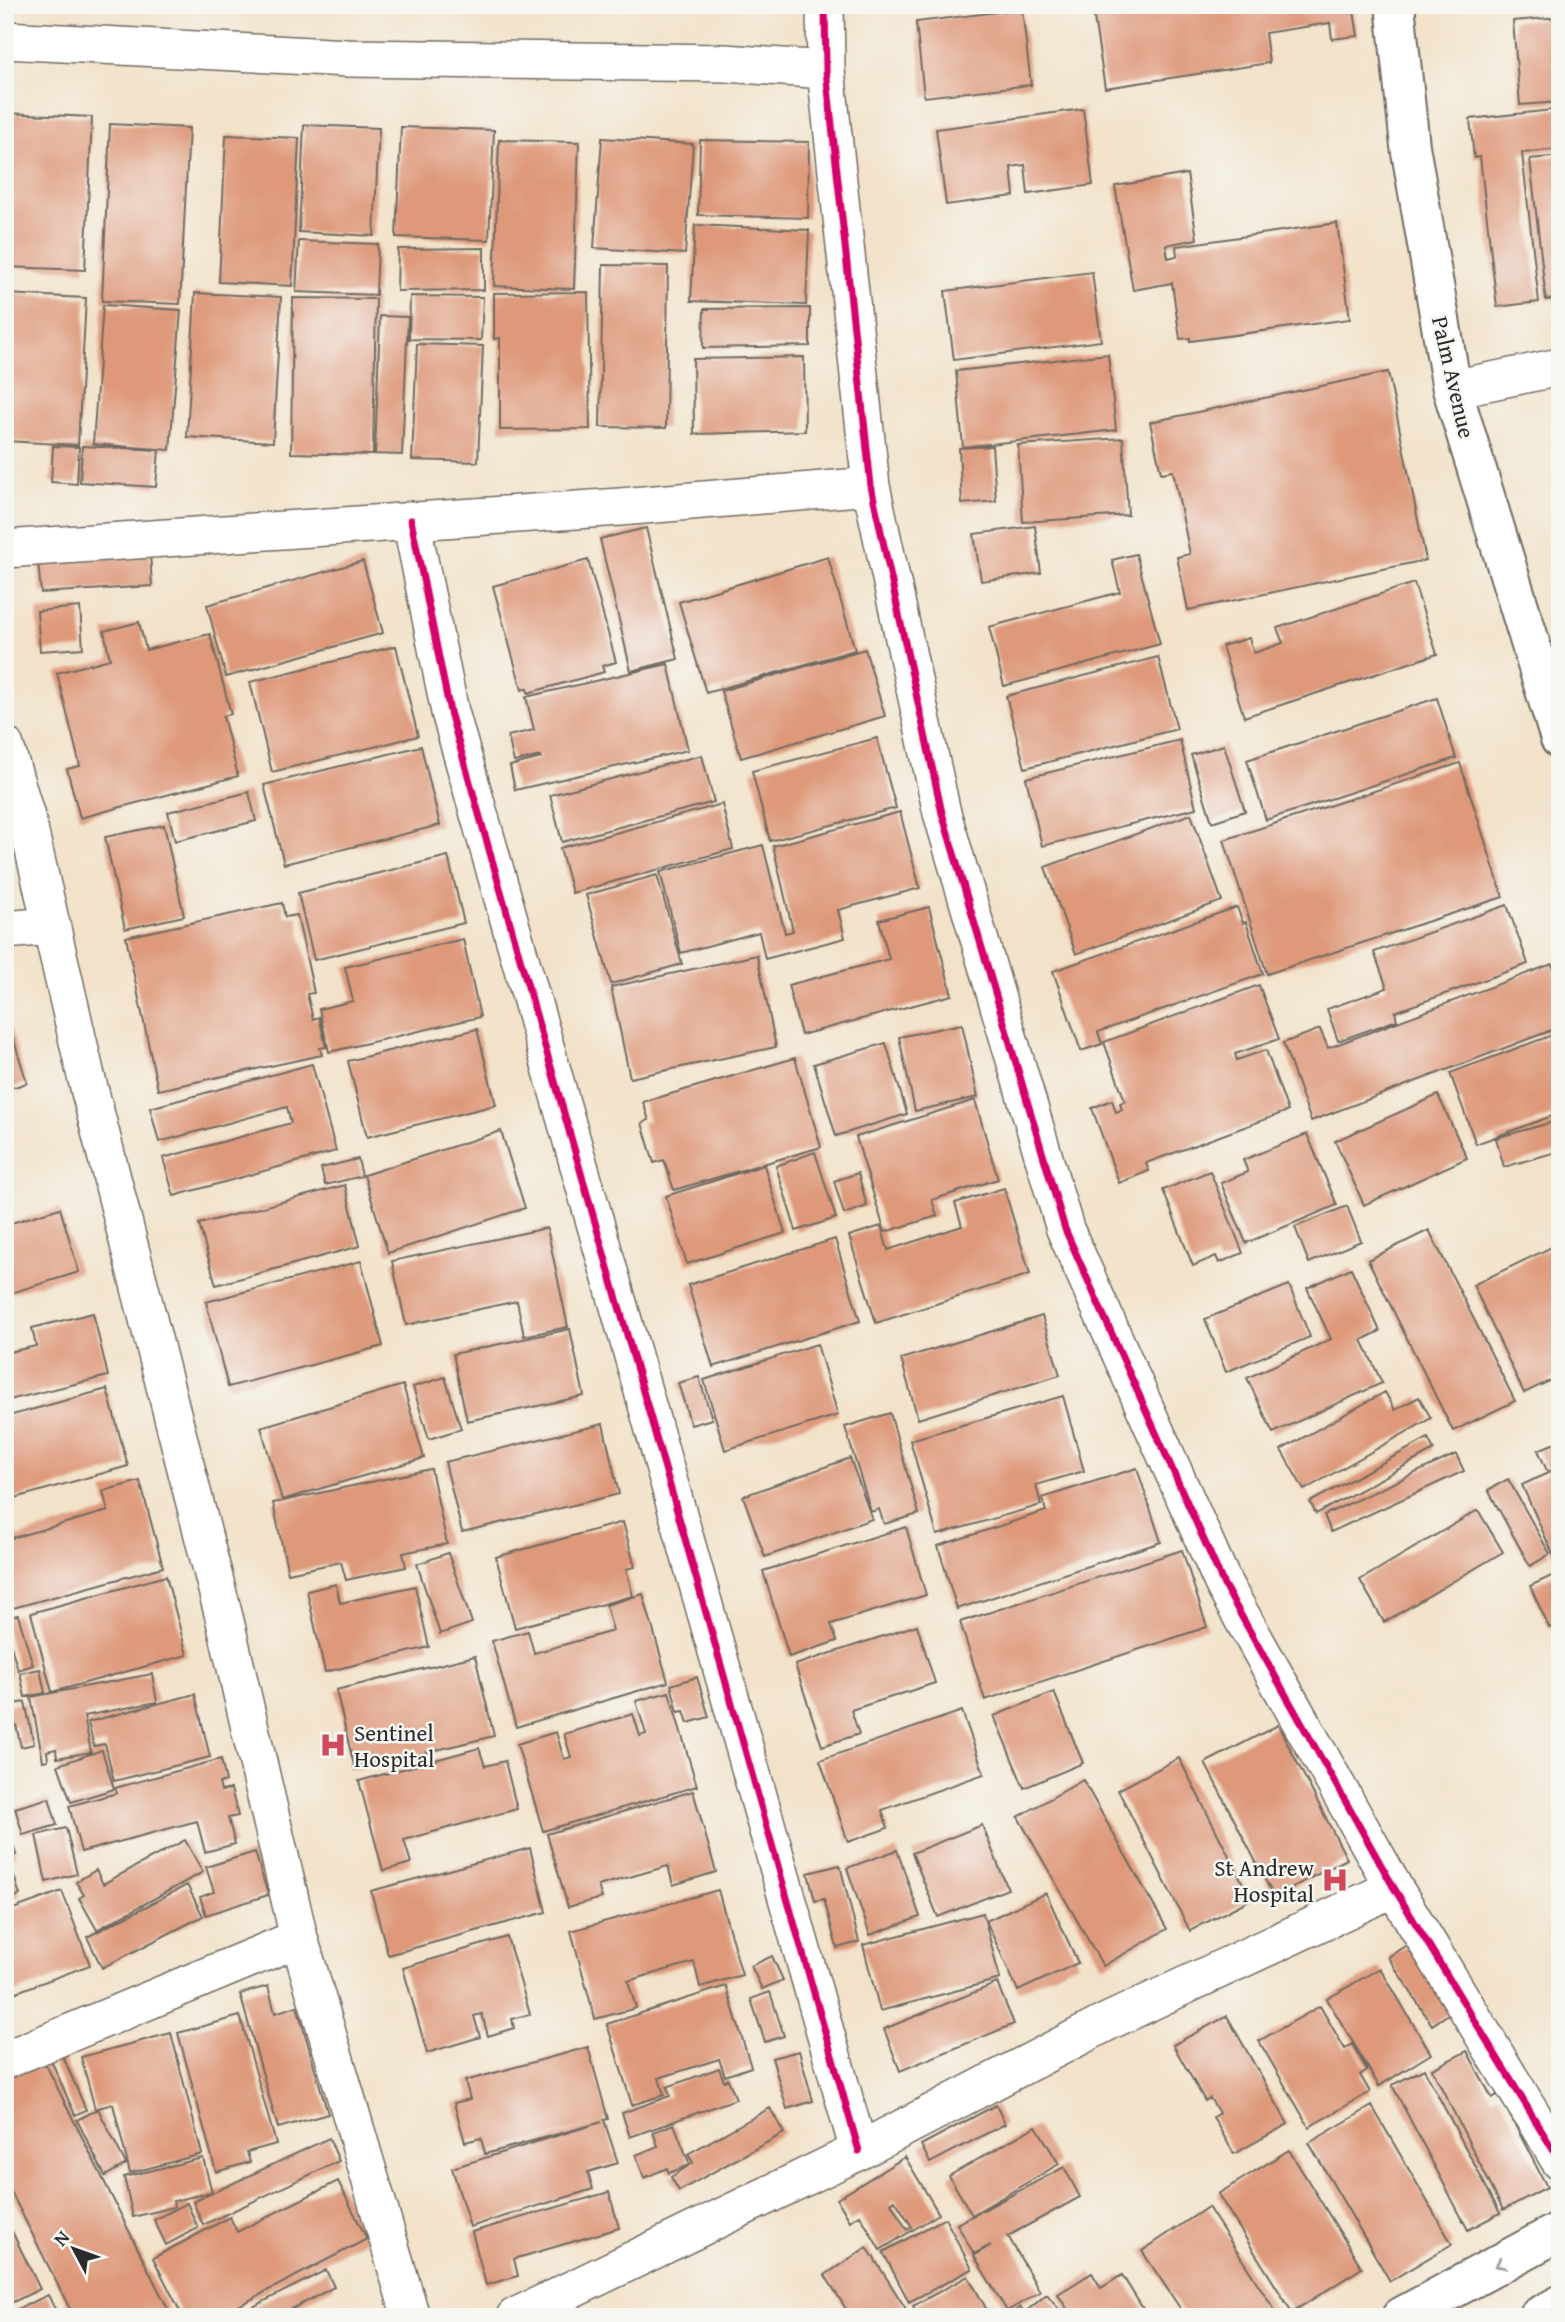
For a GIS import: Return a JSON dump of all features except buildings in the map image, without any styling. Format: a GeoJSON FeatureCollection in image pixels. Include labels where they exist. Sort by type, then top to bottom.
{"type":"FeatureCollection","features":[{"type":"Feature","properties":{"kind":"street"},"geometry":{"type":"LineString","coordinates":[[825,5],[826,70],[871,486],[942,813],[1065,1229],[1224,1585],[1394,1888],[1560,2161]]}},
{"type":"Feature","properties":{"kind":"street","name":"Palm Avenue"},"geometry":{"type":"LineString","coordinates":[[1395,5],[1410,146],[1452,389],[1560,739]]}},
{"type":"Feature","properties":{"kind":"street"},"geometry":{"type":"LineString","coordinates":[[5,40],[348,58],[726,63],[826,70]]}},
{"type":"Feature","properties":{"kind":"street"},"geometry":{"type":"LineString","coordinates":[[1452,389],[1560,367]]}},
{"type":"Feature","properties":{"kind":"street"},"geometry":{"type":"LineString","coordinates":[[5,549],[620,507],[871,486]]}},
{"type":"Feature","properties":{"kind":"street"},"geometry":{"type":"LineString","coordinates":[[411,520],[450,712],[859,2151]]}},
{"type":"Feature","properties":{"kind":"street"},"geometry":{"type":"LineString","coordinates":[[5,746],[27,820],[131,1259],[225,1621],[299,1938],[411,2317]]}},
{"type":"Feature","properties":{"kind":"street"},"geometry":{"type":"LineString","coordinates":[[5,930],[51,926]]}},
{"type":"Feature","properties":{"kind":"street"},"geometry":{"type":"LineString","coordinates":[[515,2317],[859,2151],[1109,2021],[1394,1888]]}},
{"type":"Feature","properties":{"kind":"street"},"geometry":{"type":"LineString","coordinates":[[5,2060],[299,1938]]}},
{"type":"Feature","properties":{"kind":"street"},"geometry":{"type":"LineString","coordinates":[[1401,2317],[1560,2231]]}},
{"type":"Feature","properties":{"kind":"street"},"geometry":{"type":"LineString","coordinates":[[1538,2317],[1560,2305]]}},
{"type":"Feature","properties":{"kind":"cycle path"},"geometry":{"type":"LineString","coordinates":[[825,5],[826,70],[871,486],[942,813],[1065,1229],[1224,1585],[1394,1888],[1560,2161]]}},
{"type":"Feature","properties":{"kind":"cycle path"},"geometry":{"type":"LineString","coordinates":[[411,520],[450,712],[859,2151]]}},
{"type":"Feature","properties":{"kind":"place","name":"Sentinel Hospital"},"geometry":{"type":"Point","coordinates":[333,1745]}},
{"type":"Feature","properties":{"kind":"place","name":"St Andrew Hospital"},"geometry":{"type":"Point","coordinates":[1335,1880]}}]}
